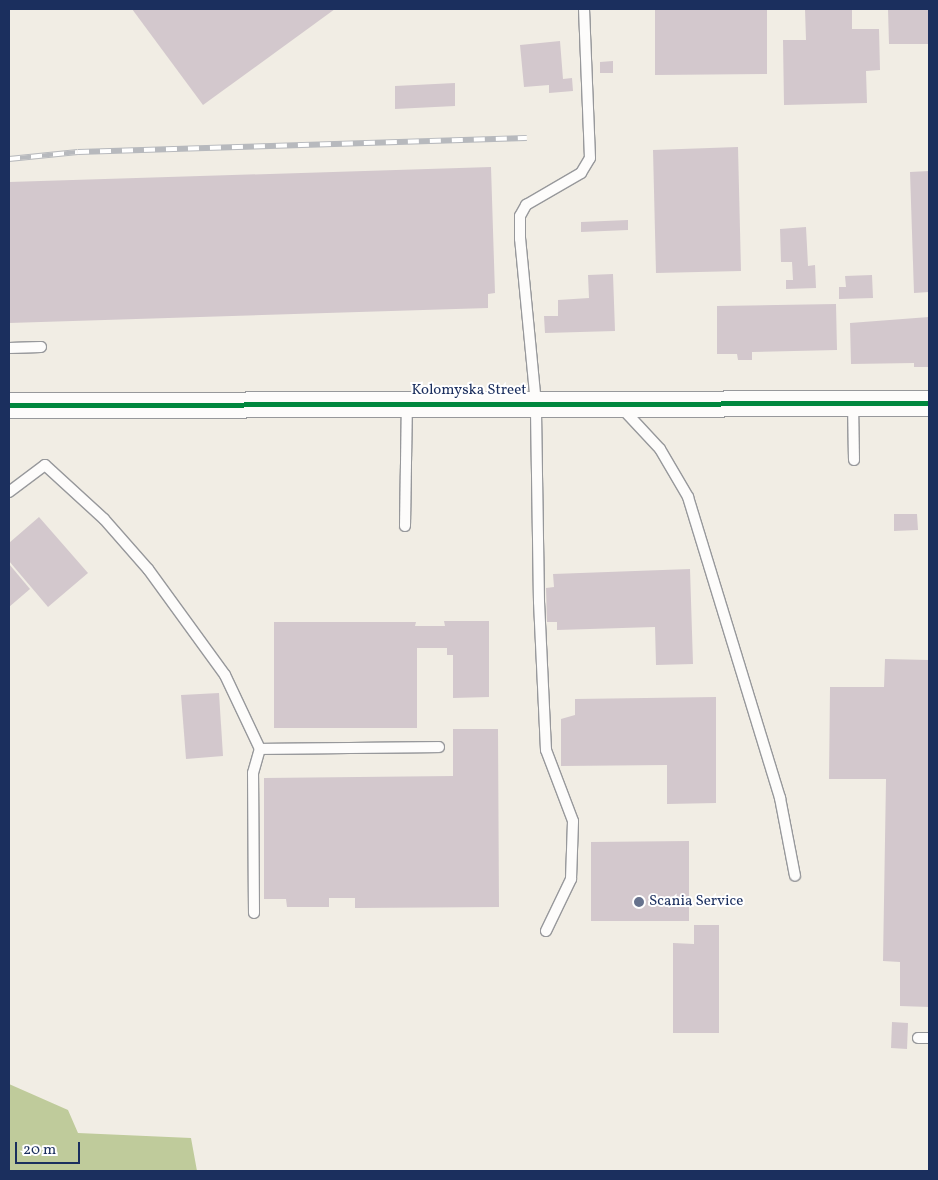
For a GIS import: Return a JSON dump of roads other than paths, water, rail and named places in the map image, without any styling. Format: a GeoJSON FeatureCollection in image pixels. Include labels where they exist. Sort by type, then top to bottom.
{"type":"FeatureCollection","features":[{"type":"Feature","properties":{"kind":"street","name":"Kolomyska Street"},"geometry":{"type":"LineString","coordinates":[[9,405],[929,403]]}},
{"type":"Feature","properties":{"kind":"lane"},"geometry":{"type":"LineString","coordinates":[[546,931],[563,900],[571,879],[573,821],[546,750],[539,602],[536,404],[520,239],[520,216],[526,205],[581,173],[590,158],[584,9]]}},
{"type":"Feature","properties":{"kind":"lane"},"geometry":{"type":"LineString","coordinates":[[9,348],[41,347]]}},
{"type":"Feature","properties":{"kind":"lane"},"geometry":{"type":"LineString","coordinates":[[853,403],[854,460]]}},
{"type":"Feature","properties":{"kind":"lane"},"geometry":{"type":"LineString","coordinates":[[405,526],[407,404]]}},
{"type":"Feature","properties":{"kind":"lane"},"geometry":{"type":"LineString","coordinates":[[618,404],[660,449],[688,497],[780,798],[795,876]]}},
{"type":"Feature","properties":{"kind":"lane"},"geometry":{"type":"LineString","coordinates":[[9,492],[45,465],[104,519],[148,569],[225,675],[260,749],[253,773],[254,913]]}},
{"type":"Feature","properties":{"kind":"lane"},"geometry":{"type":"LineString","coordinates":[[260,749],[439,747]]}},
{"type":"Feature","properties":{"kind":"lane"},"geometry":{"type":"LineString","coordinates":[[918,1038],[929,1038]]}},
{"type":"Feature","properties":{"kind":"railway"},"geometry":{"type":"LineString","coordinates":[[9,159],[78,152],[527,138]]}},
{"type":"Feature","properties":{"kind":"place","name":"Scania Service"},"geometry":{"type":"Point","coordinates":[639,902]}}]}
